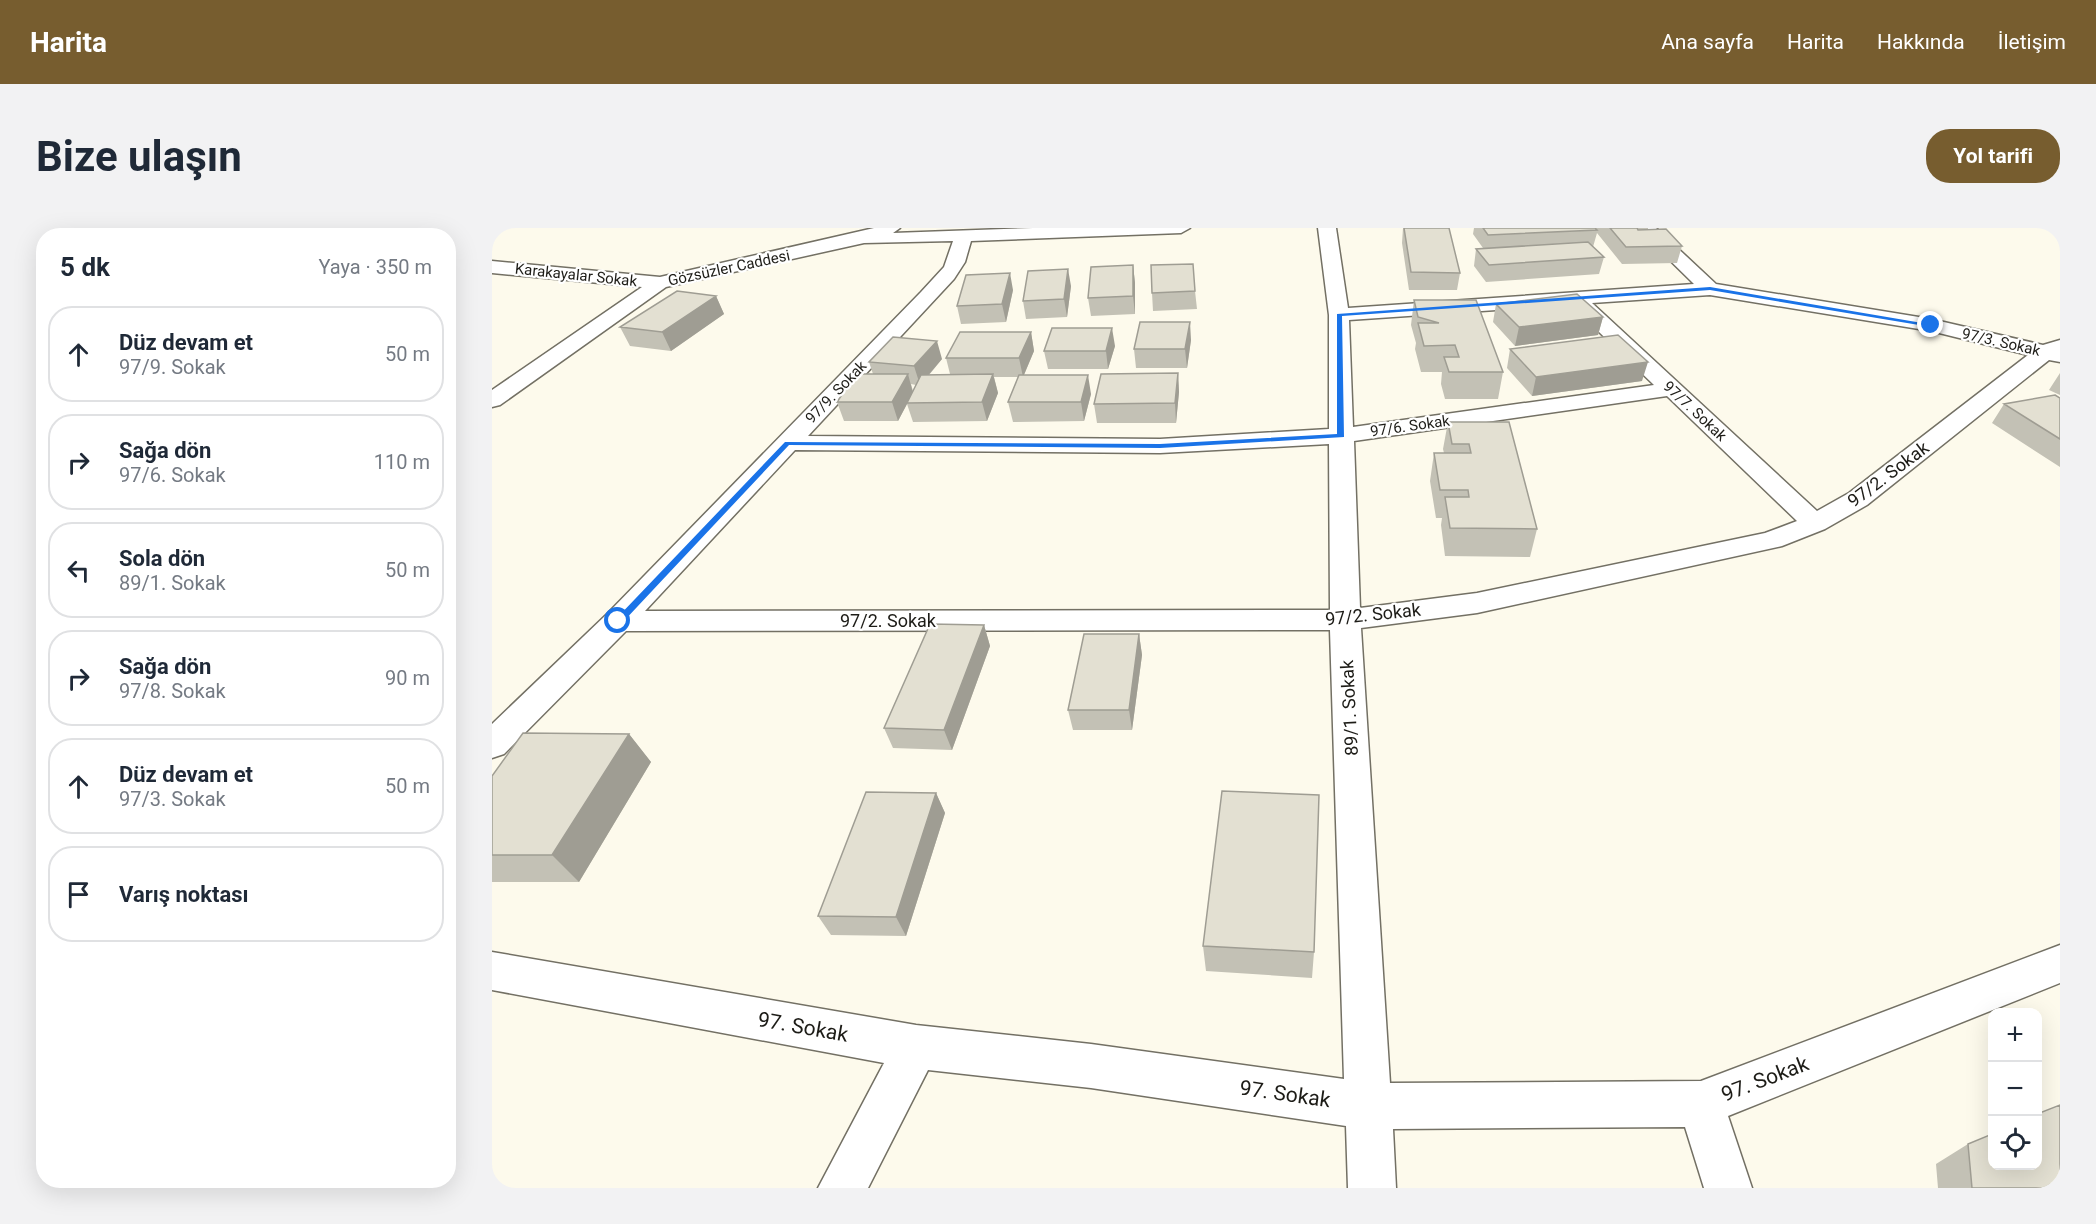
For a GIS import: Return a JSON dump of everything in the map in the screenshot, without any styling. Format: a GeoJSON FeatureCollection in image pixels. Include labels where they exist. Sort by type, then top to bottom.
{"type":"FeatureCollection","features":[{"type":"Feature","properties":{"kind":"street","name":"Gözsüzler Caddesi"},"geometry":{"type":"LineString","coordinates":[[492,400],[660,283],[858,239],[891,228]]}},
{"type":"Feature","properties":{"kind":"street"},"geometry":{"type":"LineString","coordinates":[[858,239],[1181,228]]}},
{"type":"Feature","properties":{"kind":"street","name":"89/1. Sokak"},"geometry":{"type":"LineString","coordinates":[[1327,228],[1339,315],[1345,620],[1372,1188]]}},
{"type":"Feature","properties":{"kind":"street"},"geometry":{"type":"LineString","coordinates":[[1646,228],[1710,289]]}},
{"type":"Feature","properties":{"kind":"street","name":"97/9. Sokak"},"geometry":{"type":"LineString","coordinates":[[492,745],[618,621],[953,269],[962,254],[963,235]]}},
{"type":"Feature","properties":{"kind":"street","name":"Karakayalar Sokak"},"geometry":{"type":"LineString","coordinates":[[492,267],[660,283]]}},
{"type":"Feature","properties":{"kind":"street","name":"97/3. Sokak"},"geometry":{"type":"LineString","coordinates":[[1339,315],[1710,289],[1931,325],[2055,352]]}},
{"type":"Feature","properties":{"kind":"street","name":"97/7. Sokak"},"geometry":{"type":"LineString","coordinates":[[1575,298],[1815,523]]}},
{"type":"Feature","properties":{"kind":"street","name":"97/2. Sokak"},"geometry":{"type":"LineString","coordinates":[[618,621],[1345,620],[1477,603],[1772,540],[1815,523],[1858,499],[2055,352]]}},
{"type":"Feature","properties":{"kind":"street","name":"97/6. Sokak"},"geometry":{"type":"LineString","coordinates":[[788,443],[1160,446],[1341,436],[1671,389]]}},
{"type":"Feature","properties":{"kind":"street","name":"97. Sokak"},"geometry":{"type":"LineString","coordinates":[[492,971],[916,1047],[1091,1066],[1369,1106],[1701,1104],[2060,964]]}},
{"type":"Feature","properties":{"kind":"street"},"geometry":{"type":"LineString","coordinates":[[842,1188],[916,1047]]}},
{"type":"Feature","properties":{"kind":"street"},"geometry":{"type":"LineString","coordinates":[[1701,1104],[1728,1188]]}},
{"type":"Feature","properties":{"kind":"building"},"geometry":{"type":"Polygon","coordinates":[[[1404,228],[1449,228],[1460,273],[1411,272],[1404,228]]]}},
{"type":"Feature","properties":{"kind":"building"},"geometry":{"type":"Polygon","coordinates":[[[1483,228],[1595,228],[1597,230],[1488,235],[1483,228]]]}},
{"type":"Feature","properties":{"kind":"building"},"geometry":{"type":"Polygon","coordinates":[[[1610,228],[1666,229],[1682,246],[1626,247],[1610,228]]]}},
{"type":"Feature","properties":{"kind":"building"},"geometry":{"type":"Polygon","coordinates":[[[1588,242],[1604,257],[1489,265],[1476,249],[1588,242]]]}},
{"type":"Feature","properties":{"kind":"building"},"geometry":{"type":"Polygon","coordinates":[[[1193,264],[1195,291],[1152,293],[1151,265],[1193,264]]]}},
{"type":"Feature","properties":{"kind":"building"},"geometry":{"type":"Polygon","coordinates":[[[1133,265],[1133,296],[1088,298],[1091,267],[1133,265]]]}},
{"type":"Feature","properties":{"kind":"building"},"geometry":{"type":"Polygon","coordinates":[[[1068,269],[1064,299],[1023,301],[1028,271],[1068,269]]]}},
{"type":"Feature","properties":{"kind":"building"},"geometry":{"type":"Polygon","coordinates":[[[1010,273],[1002,304],[957,306],[966,275],[1010,273]]]}},
{"type":"Feature","properties":{"kind":"building"},"geometry":{"type":"Polygon","coordinates":[[[677,291],[716,296],[662,332],[620,327],[677,291]]]}},
{"type":"Feature","properties":{"kind":"building"},"geometry":{"type":"Polygon","coordinates":[[[1577,294],[1603,317],[1519,327],[1496,304],[1577,294]]]}},
{"type":"Feature","properties":{"kind":"building"},"geometry":{"type":"Polygon","coordinates":[[[1414,300],[1476,300],[1503,372],[1449,372],[1444,357],[1459,357],[1455,345],[1424,346],[1418,323],[1439,323],[1418,317],[1414,300]]]}},
{"type":"Feature","properties":{"kind":"building"},"geometry":{"type":"Polygon","coordinates":[[[1140,322],[1190,322],[1185,349],[1134,349],[1140,322]]]}},
{"type":"Feature","properties":{"kind":"building"},"geometry":{"type":"Polygon","coordinates":[[[1052,328],[1112,328],[1106,351],[1044,351],[1052,328]]]}},
{"type":"Feature","properties":{"kind":"building"},"geometry":{"type":"Polygon","coordinates":[[[960,332],[1031,332],[1019,358],[946,358],[960,332]]]}},
{"type":"Feature","properties":{"kind":"building"},"geometry":{"type":"Polygon","coordinates":[[[1618,335],[1648,362],[1536,377],[1510,349],[1618,335]]]}},
{"type":"Feature","properties":{"kind":"building"},"geometry":{"type":"Polygon","coordinates":[[[893,337],[937,341],[914,366],[869,362],[893,337]]]}},
{"type":"Feature","properties":{"kind":"building"},"geometry":{"type":"Polygon","coordinates":[[[1178,373],[1175,403],[1094,404],[1101,374],[1178,373]]]}},
{"type":"Feature","properties":{"kind":"building"},"geometry":{"type":"Polygon","coordinates":[[[856,374],[908,374],[892,402],[837,402],[856,374]]]}},
{"type":"Feature","properties":{"kind":"building"},"geometry":{"type":"Polygon","coordinates":[[[993,374],[982,402],[907,403],[921,375],[993,374]]]}},
{"type":"Feature","properties":{"kind":"building"},"geometry":{"type":"Polygon","coordinates":[[[1019,375],[1088,375],[1081,402],[1008,402],[1019,375]]]}},
{"type":"Feature","properties":{"kind":"building"},"geometry":{"type":"Polygon","coordinates":[[[2055,395],[2060,398],[2060,439],[2004,404],[2055,395]]]}},
{"type":"Feature","properties":{"kind":"building"},"geometry":{"type":"Polygon","coordinates":[[[1448,422],[1509,422],[1537,529],[1450,528],[1445,497],[1469,497],[1468,490],[1440,490],[1434,453],[1471,453],[1469,444],[1452,444],[1448,422]]]}},
{"type":"Feature","properties":{"kind":"building"},"geometry":{"type":"Polygon","coordinates":[[[930,624],[984,625],[944,730],[884,728],[930,624]]]}},
{"type":"Feature","properties":{"kind":"building"},"geometry":{"type":"Polygon","coordinates":[[[1084,634],[1139,634],[1129,710],[1068,710],[1084,634]]]}},
{"type":"Feature","properties":{"kind":"building"},"geometry":{"type":"Polygon","coordinates":[[[523,733],[629,734],[552,855],[492,855],[492,776],[523,733]]]}},
{"type":"Feature","properties":{"kind":"building"},"geometry":{"type":"Polygon","coordinates":[[[1222,791],[1319,795],[1314,952],[1203,946],[1222,791]]]}},
{"type":"Feature","properties":{"kind":"building"},"geometry":{"type":"Polygon","coordinates":[[[866,792],[936,793],[896,917],[818,916],[866,792]]]}},
{"type":"Feature","properties":{"kind":"building"},"geometry":{"type":"Polygon","coordinates":[[[2060,1105],[2060,1188],[1972,1188],[1968,1144],[1988,1136],[1988,1170],[2042,1170],[2042,1112],[2060,1105]]]}},
{"type":"Feature","properties":{"kind":"route"},"geometry":{"type":"LineString","coordinates":[[618,621],[788,443],[1160,446],[1341,436],[1339,315],[1710,289],[1931,325]]}}]}
